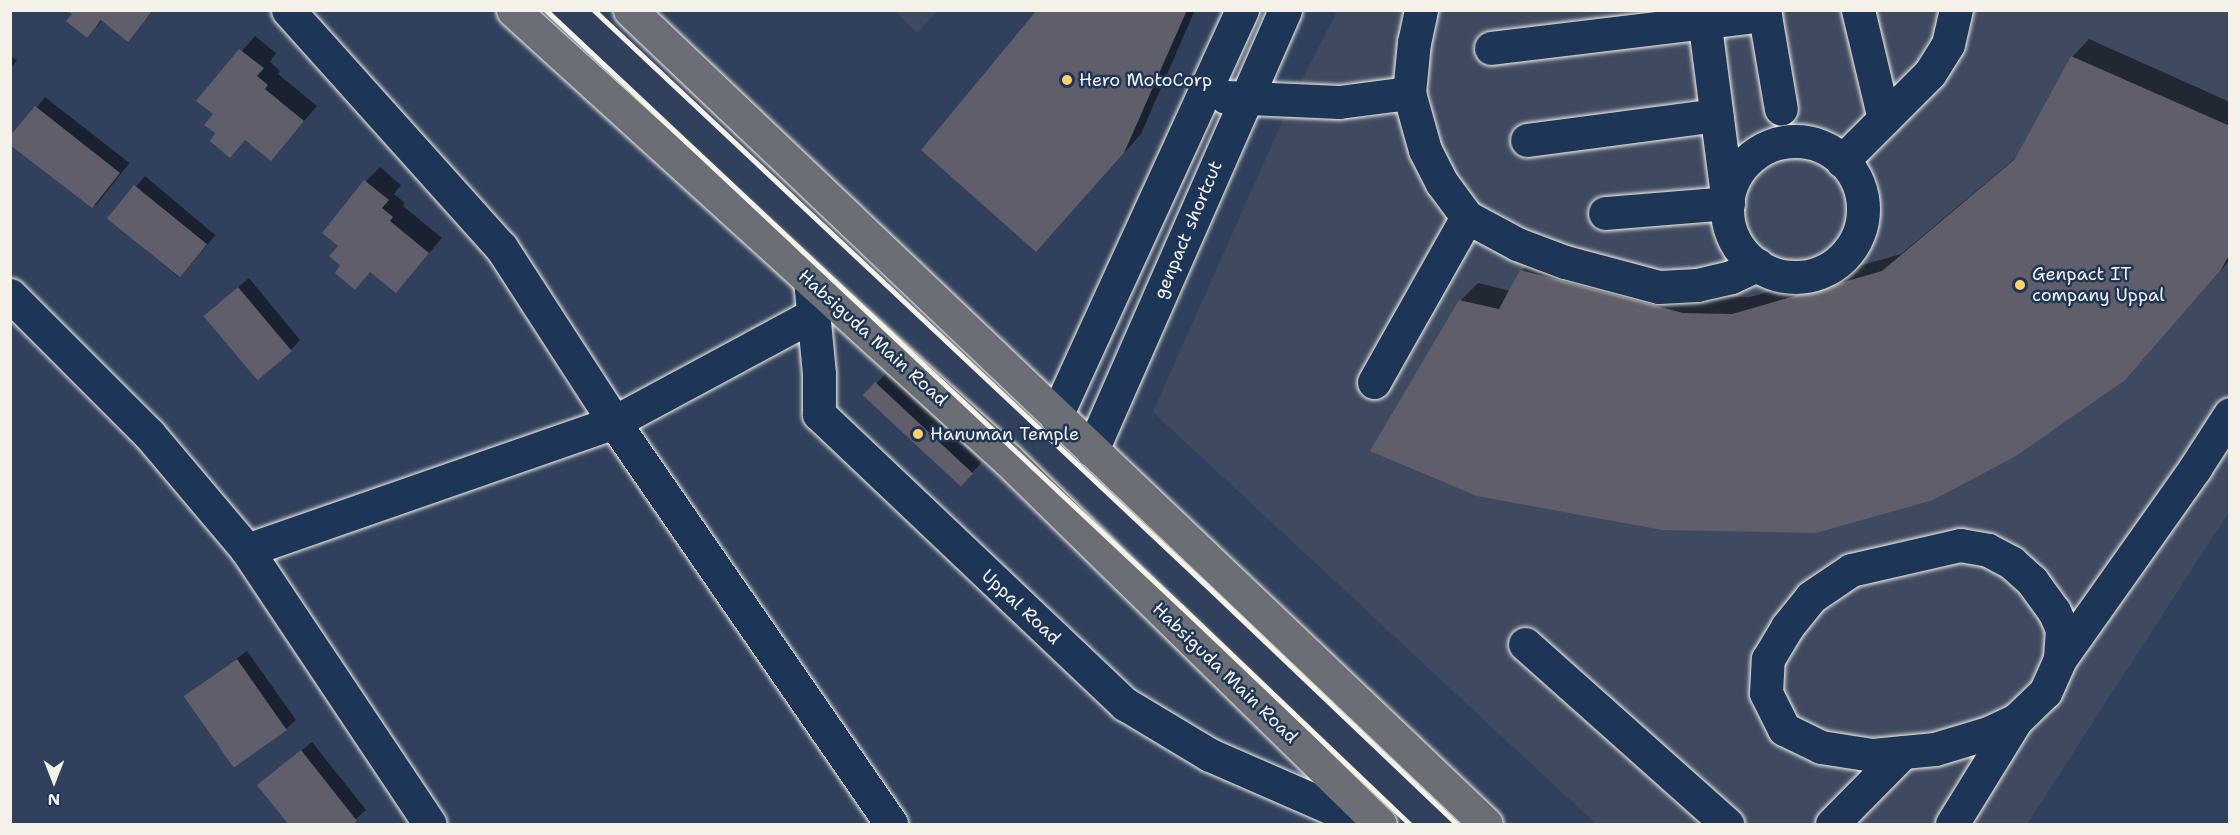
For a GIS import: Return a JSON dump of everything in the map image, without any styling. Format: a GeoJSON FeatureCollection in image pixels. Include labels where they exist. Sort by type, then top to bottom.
{"type":"FeatureCollection","features":[{"type":"Feature","properties":{"kind":"main road","name":"Habsiguda Main Road"},"geometry":{"type":"LineString","coordinates":[[513,10],[1008,460],[1380,825]]}},
{"type":"Feature","properties":{"kind":"main road"},"geometry":{"type":"LineString","coordinates":[[630,10],[1486,825]]}},
{"type":"Feature","properties":{"kind":"street"},"geometry":{"type":"LineString","coordinates":[[288,10],[501,247],[614,422],[891,825]]}},
{"type":"Feature","properties":{"kind":"street"},"geometry":{"type":"LineString","coordinates":[[1056,416],[1242,10]]}},
{"type":"Feature","properties":{"kind":"street","name":"genpact shortcut"},"geometry":{"type":"LineString","coordinates":[[1092,450],[1285,10]]}},
{"type":"Feature","properties":{"kind":"street"},"geometry":{"type":"LineString","coordinates":[[1421,10],[1414,42],[1409,93],[1425,150],[1442,183],[1467,217],[1517,244],[1565,262],[1659,287],[1697,285],[1731,277],[1756,265]]}},
{"type":"Feature","properties":{"kind":"street"},"geometry":{"type":"LineString","coordinates":[[1858,10],[1884,119]]}},
{"type":"Feature","properties":{"kind":"street"},"geometry":{"type":"LineString","coordinates":[[1842,161],[1930,73],[1948,44],[1956,10]]}},
{"type":"Feature","properties":{"kind":"street"},"geometry":{"type":"LineString","coordinates":[[1491,48],[1703,17],[1764,13],[1781,109]]}},
{"type":"Feature","properties":{"kind":"street"},"geometry":{"type":"LineString","coordinates":[[1703,17],[1731,232],[1741,250],[1756,265],[1775,274],[1797,277],[1818,273],[1836,263],[1851,248],[1861,229],[1864,208],[1860,188],[1850,168],[1835,153],[1816,144],[1794,141],[1773,145],[1754,155],[1739,170],[1730,189],[1728,203]]}},
{"type":"Feature","properties":{"kind":"street"},"geometry":{"type":"LineString","coordinates":[[1204,95],[1339,102],[1409,93]]}},
{"type":"Feature","properties":{"kind":"street"},"geometry":{"type":"LineString","coordinates":[[1527,140],[1716,115]]}},
{"type":"Feature","properties":{"kind":"street"},"geometry":{"type":"LineString","coordinates":[[1605,213],[1728,203]]}},
{"type":"Feature","properties":{"kind":"street"},"geometry":{"type":"LineString","coordinates":[[1374,382],[1467,217]]}},
{"type":"Feature","properties":{"kind":"street","name":"Uppal Road"},"geometry":{"type":"LineString","coordinates":[[810,280],[819,374],[819,414],[1125,704],[1210,755],[1368,825]]}},
{"type":"Feature","properties":{"kind":"street"},"geometry":{"type":"LineString","coordinates":[[10,295],[149,434],[247,550],[430,825]]}},
{"type":"Feature","properties":{"kind":"street"},"geometry":{"type":"LineString","coordinates":[[247,550],[614,422],[813,315]]}},
{"type":"Feature","properties":{"kind":"street"},"geometry":{"type":"LineString","coordinates":[[1952,825],[2016,720],[2045,692],[2060,659],[2194,468],[2229,414]]}},
{"type":"Feature","properties":{"kind":"street"},"geometry":{"type":"LineString","coordinates":[[2016,720],[1988,733],[1935,749],[1872,755],[1821,747],[1784,729],[1766,693],[1768,659],[1787,627],[1811,597],[1851,570],[1960,545],[1988,550],[2012,562],[2032,581],[2054,611],[2062,629],[2060,659]]}},
{"type":"Feature","properties":{"kind":"street"},"geometry":{"type":"LineString","coordinates":[[1526,644],[1727,825]]}},
{"type":"Feature","properties":{"kind":"street"},"geometry":{"type":"LineString","coordinates":[[1832,825],[1903,752]]}},
{"type":"Feature","properties":{"kind":"shaded area"},"geometry":{"type":"Polygon","coordinates":[[[896,11],[938,11],[917,33],[896,11]]]}},
{"type":"Feature","properties":{"kind":"shaded area"},"geometry":{"type":"Polygon","coordinates":[[[1337,11],[2229,11],[2229,512],[2027,824],[1596,824],[1153,412],[1290,104],[1337,11]]]}},
{"type":"Feature","properties":{"kind":"building"},"geometry":{"type":"Polygon","coordinates":[[[67,10],[153,10],[128,42],[101,20],[87,38],[66,21],[72,14],[67,10]]]}},
{"type":"Feature","properties":{"kind":"building","name":"Hero MotoCorp"},"geometry":{"type":"Polygon","coordinates":[[[1037,10],[1187,10],[1124,153],[1036,252],[921,150],[1037,10]]]}},
{"type":"Feature","properties":{"kind":"building"},"geometry":{"type":"Polygon","coordinates":[[[239,49],[264,68],[257,76],[268,85],[265,89],[304,121],[271,161],[245,140],[230,158],[210,141],[215,133],[204,125],[213,114],[196,101],[239,49]]]}},
{"type":"Feature","properties":{"kind":"building","name":"Genpact IT company Uppal"},"geometry":{"type":"Polygon","coordinates":[[[2071,56],[2230,126],[2230,253],[2221,270],[2125,380],[2016,456],[1933,500],[1816,533],[1662,530],[1477,496],[1370,451],[1459,300],[1499,309],[1520,270],[1683,313],[1732,314],[1882,271],[2015,159],[2071,56]]]}},
{"type":"Feature","properties":{"kind":"building"},"geometry":{"type":"Polygon","coordinates":[[[35,106],[120,173],[92,208],[10,145],[10,136],[35,106]]]}},
{"type":"Feature","properties":{"kind":"building"},"geometry":{"type":"Polygon","coordinates":[[[364,180],[389,200],[382,208],[393,217],[390,221],[429,253],[396,293],[370,272],[355,290],[335,273],[340,265],[329,256],[338,246],[322,233],[364,180]]]}},
{"type":"Feature","properties":{"kind":"building"},"geometry":{"type":"Polygon","coordinates":[[[134,185],[207,244],[180,278],[107,218],[134,185]]]}},
{"type":"Feature","properties":{"kind":"building"},"geometry":{"type":"Polygon","coordinates":[[[238,287],[292,351],[258,380],[204,316],[238,287]]]}},
{"type":"Feature","properties":{"kind":"building","name":"Hanuman Temple"},"geometry":{"type":"Polygon","coordinates":[[[875,382],[973,473],[961,487],[863,395],[875,382]]]}},
{"type":"Feature","properties":{"kind":"building"},"geometry":{"type":"Polygon","coordinates":[[[237,659],[287,730],[234,768],[184,696],[237,659]]]}},
{"type":"Feature","properties":{"kind":"building"},"geometry":{"type":"Polygon","coordinates":[[[301,750],[357,821],[353,824],[288,824],[257,785],[301,750]]]}},
{"type":"Feature","properties":{"kind":"railway"},"geometry":{"type":"LineString","coordinates":[[546,10],[1410,824]]}},
{"type":"Feature","properties":{"kind":"railway"},"geometry":{"type":"LineString","coordinates":[[594,10],[1457,824]]}},
{"type":"Feature","properties":{"kind":"place","name":"Hero MotoCorp"},"geometry":{"type":"Point","coordinates":[1067,80]}},
{"type":"Feature","properties":{"kind":"place","name":"Genpact IT company Uppal"},"geometry":{"type":"Point","coordinates":[2020,285]}},
{"type":"Feature","properties":{"kind":"place","name":"Hanuman Temple"},"geometry":{"type":"Point","coordinates":[918,434]}}]}
